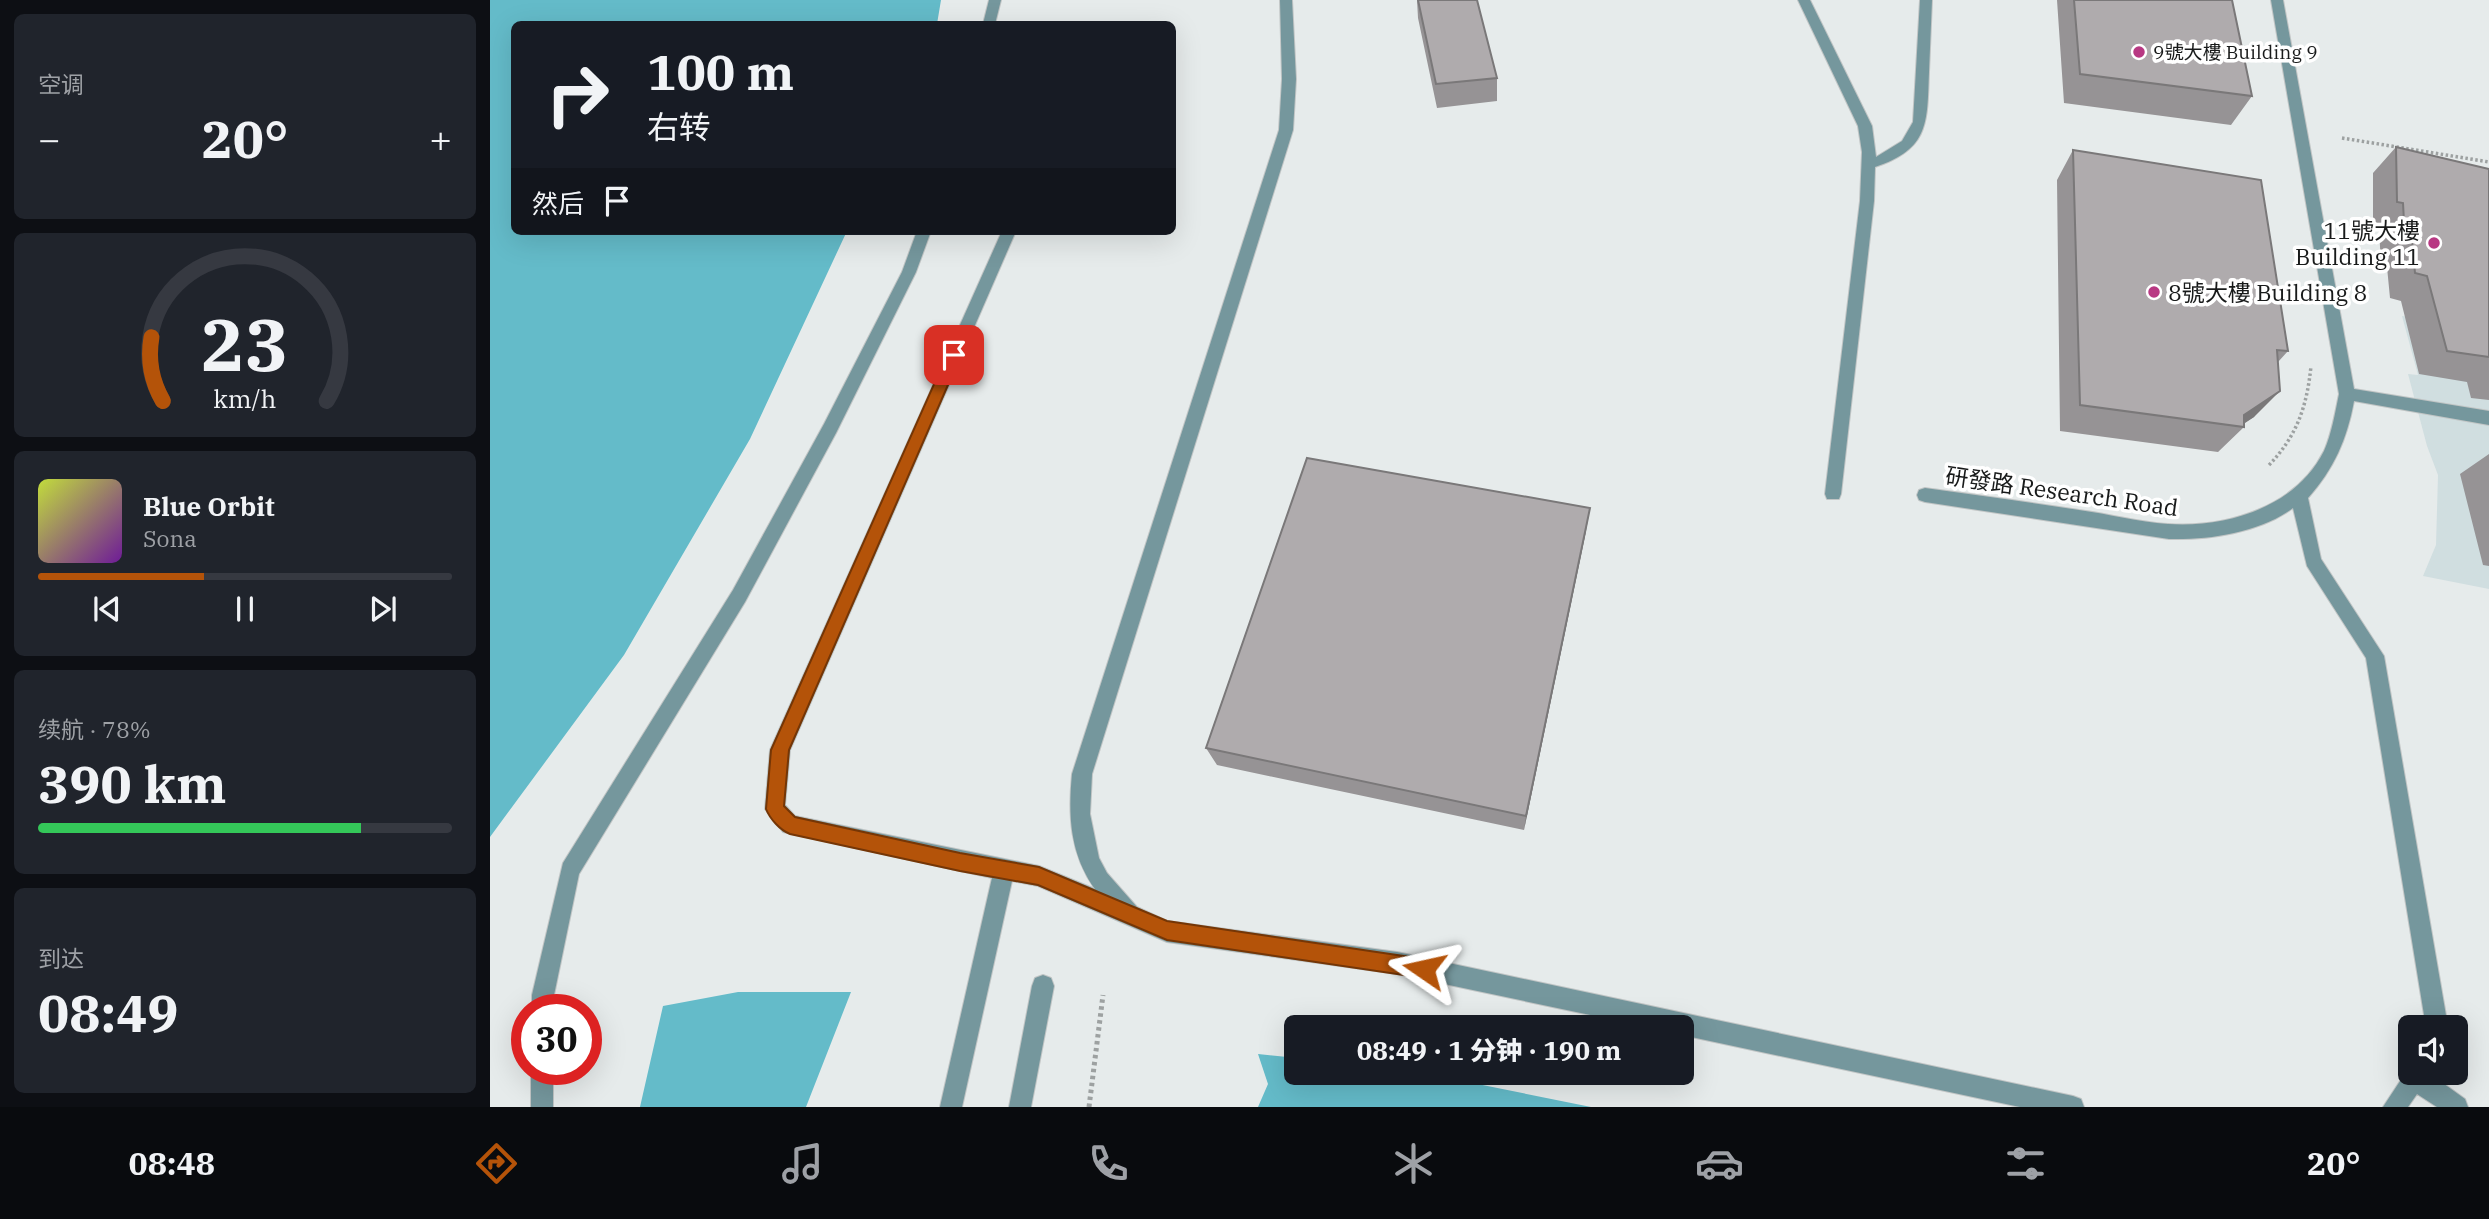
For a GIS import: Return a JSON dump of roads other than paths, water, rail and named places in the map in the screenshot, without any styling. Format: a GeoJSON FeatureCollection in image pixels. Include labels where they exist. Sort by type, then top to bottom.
{"type":"FeatureCollection","features":[{"type":"Feature","properties":{"kind":"street"},"geometry":{"type":"LineString","coordinates":[[990,21],[995,0]]}},
{"type":"Feature","properties":{"kind":"street"},"geometry":{"type":"LineString","coordinates":[[1167,931],[1136,916],[1111,895],[1092,870],[1081,840],[1078,807],[1082,774],[1286,130],[1289,79],[1286,0]]}},
{"type":"Feature","properties":{"kind":"street"},"geometry":{"type":"LineString","coordinates":[[1804,0],[1865,126],[1870,164],[1833,494]]}},
{"type":"Feature","properties":{"kind":"street"},"geometry":{"type":"LineString","coordinates":[[1870,164],[1899,152],[1916,133],[1920,121],[1926,0]]}},
{"type":"Feature","properties":{"kind":"street","name":"研發路 Research Road"},"geometry":{"type":"LineString","coordinates":[[1925,495],[2154,529],[2198,531],[2257,518],[2300,497],[2326,466],[2343,424],[2347,394],[2277,0]]}},
{"type":"Feature","properties":{"kind":"street"},"geometry":{"type":"LineString","coordinates":[[543,994],[570,870],[738,596],[830,428],[909,272],[923,235]]}},
{"type":"Feature","properties":{"kind":"street"},"geometry":{"type":"LineString","coordinates":[[1007,235],[780,750],[775,809],[790,825],[1039,876],[1167,931],[1397,963],[2073,1107]]}},
{"type":"Feature","properties":{"kind":"street"},"geometry":{"type":"LineString","coordinates":[[2347,394],[2489,418]]}},
{"type":"Feature","properties":{"kind":"street"},"geometry":{"type":"LineString","coordinates":[[2300,497],[2313,561],[2375,656],[2435,1015]]}},
{"type":"Feature","properties":{"kind":"street"},"geometry":{"type":"LineString","coordinates":[[951,1107],[1004,870]]}},
{"type":"Feature","properties":{"kind":"street"},"geometry":{"type":"LineString","coordinates":[[1020,1107],[1043,986]]}},
{"type":"Feature","properties":{"kind":"street"},"geometry":{"type":"LineString","coordinates":[[542,1085],[542,1107]]}},
{"type":"Feature","properties":{"kind":"street"},"geometry":{"type":"LineString","coordinates":[[2394,1107],[2410,1085]]}},
{"type":"Feature","properties":{"kind":"street"},"geometry":{"type":"LineString","coordinates":[[2428,1085],[2457,1107]]}},
{"type":"Feature","properties":{"kind":"water"},"geometry":{"type":"Polygon","coordinates":[[[490,0],[941,0],[938,21],[511,21],[511,235],[845,235],[750,439],[624,655],[490,837],[490,0]]]}},
{"type":"Feature","properties":{"kind":"water"},"geometry":{"type":"Polygon","coordinates":[[[738,992],[851,992],[806,1107],[640,1107],[663,1006],[738,992]]]}},
{"type":"Feature","properties":{"kind":"water"},"geometry":{"type":"Polygon","coordinates":[[[1258,1054],[1284,1057],[1284,1085],[1482,1085],[1591,1107],[1258,1107],[1268,1084],[1258,1054]]]}},
{"type":"Feature","properties":{"kind":"place","name":"9號大樓 Building 9"},"geometry":{"type":"Point","coordinates":[2139,52]}},
{"type":"Feature","properties":{"kind":"place","name":"11號大樓 Building 11"},"geometry":{"type":"Point","coordinates":[2434,243]}},
{"type":"Feature","properties":{"kind":"place","name":"8號大樓 Building 8"},"geometry":{"type":"Point","coordinates":[2154,292]}}]}
